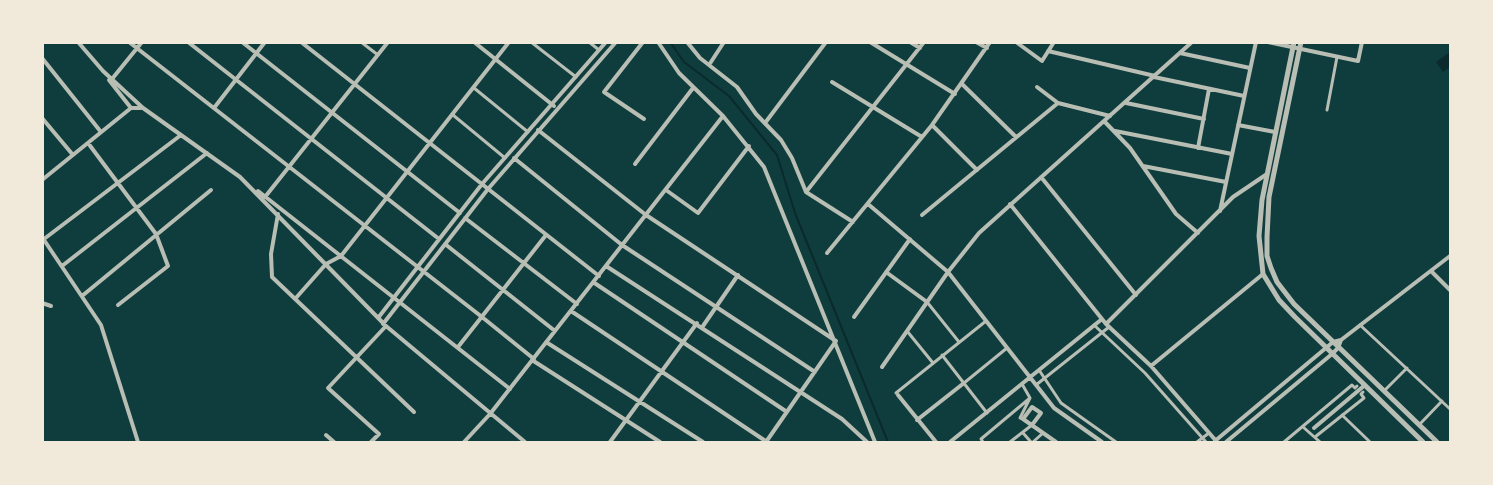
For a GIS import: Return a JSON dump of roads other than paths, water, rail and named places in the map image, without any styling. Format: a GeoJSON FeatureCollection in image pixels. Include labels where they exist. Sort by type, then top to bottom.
{"type":"FeatureCollection","features":[{"type":"Feature","properties":{"kind":"street"},"geometry":{"type":"LineString","coordinates":[[78,42],[131,108]]}},
{"type":"Feature","properties":{"kind":"street"},"geometry":{"type":"LineString","coordinates":[[129,42],[423,273],[482,317],[533,359],[660,442]]}},
{"type":"Feature","properties":{"kind":"street"},"geometry":{"type":"LineString","coordinates":[[112,80],[142,42]]}},
{"type":"Feature","properties":{"kind":"street"},"geometry":{"type":"LineString","coordinates":[[188,42],[439,239]]}},
{"type":"Feature","properties":{"kind":"street"},"geometry":{"type":"LineString","coordinates":[[242,42],[460,213]]}},
{"type":"Feature","properties":{"kind":"street"},"geometry":{"type":"LineString","coordinates":[[214,108],[265,42]]}},
{"type":"Feature","properties":{"kind":"street"},"geometry":{"type":"LineString","coordinates":[[301,42],[599,276]]}},
{"type":"Feature","properties":{"kind":"street"},"geometry":{"type":"LineString","coordinates":[[361,42],[378,56]]}},
{"type":"Feature","properties":{"kind":"street"},"geometry":{"type":"LineString","coordinates":[[265,198],[388,42]]}},
{"type":"Feature","properties":{"kind":"street"},"geometry":{"type":"LineString","coordinates":[[474,42],[558,109]]}},
{"type":"Feature","properties":{"kind":"street"},"geometry":{"type":"LineString","coordinates":[[295,299],[326,264],[341,256],[453,116],[509,42]]}},
{"type":"Feature","properties":{"kind":"street"},"geometry":{"type":"LineString","coordinates":[[532,42],[576,77]]}},
{"type":"Feature","properties":{"kind":"street"},"geometry":{"type":"LineString","coordinates":[[589,42],[600,51]]}},
{"type":"Feature","properties":{"kind":"street"},"geometry":{"type":"LineString","coordinates":[[378,318],[482,184],[606,42]]}},
{"type":"Feature","properties":{"kind":"street"},"geometry":{"type":"LineString","coordinates":[[371,442],[379,434],[328,388],[357,358],[384,325],[488,189],[616,42]]}},
{"type":"Feature","properties":{"kind":"street"},"geometry":{"type":"LineString","coordinates":[[643,42],[604,92],[644,119]]}},
{"type":"Feature","properties":{"kind":"street"},"geometry":{"type":"LineString","coordinates":[[658,42],[679,73],[723,116],[764,167],[836,341],[875,442]]}},
{"type":"Feature","properties":{"kind":"street"},"geometry":{"type":"LineString","coordinates":[[687,42],[709,65],[737,87],[765,124],[788,150],[806,192],[853,222]]}},
{"type":"Feature","properties":{"kind":"street"},"geometry":{"type":"LineString","coordinates":[[709,65],[724,42]]}},
{"type":"Feature","properties":{"kind":"street"},"geometry":{"type":"LineString","coordinates":[[765,124],[826,42]]}},
{"type":"Feature","properties":{"kind":"street"},"geometry":{"type":"LineString","coordinates":[[870,42],[954,94]]}},
{"type":"Feature","properties":{"kind":"street"},"geometry":{"type":"LineString","coordinates":[[910,42],[920,48]]}},
{"type":"Feature","properties":{"kind":"street"},"geometry":{"type":"LineString","coordinates":[[806,192],[924,42]]}},
{"type":"Feature","properties":{"kind":"street"},"geometry":{"type":"LineString","coordinates":[[976,42],[986,48]]}},
{"type":"Feature","properties":{"kind":"street"},"geometry":{"type":"LineString","coordinates":[[827,253],[922,137],[962,84],[990,42]]}},
{"type":"Feature","properties":{"kind":"street"},"geometry":{"type":"LineString","coordinates":[[1016,42],[1042,61],[1054,42]]}},
{"type":"Feature","properties":{"kind":"street"},"geometry":{"type":"LineString","coordinates":[[882,367],[948,272],[979,233],[1192,42]]}},
{"type":"Feature","properties":{"kind":"street"},"geometry":{"type":"LineString","coordinates":[[1220,211],[1256,42]]}},
{"type":"Feature","properties":{"kind":"street"},"geometry":{"type":"LineString","coordinates":[[1268,42],[1294,45],[1300,49],[1358,61],[1362,42]]}},
{"type":"Feature","properties":{"kind":"street"},"geometry":{"type":"LineString","coordinates":[[1301,42],[1270,197],[1267,256],[1277,282],[1294,304],[1383,392],[1437,442]]}},
{"type":"Feature","properties":{"kind":"street"},"geometry":{"type":"LineString","coordinates":[[1294,45],[1267,174],[1259,236],[1263,274],[1279,300],[1423,442]]}},
{"type":"Feature","properties":{"kind":"street"},"geometry":{"type":"LineString","coordinates":[[1048,52],[1244,96]]}},
{"type":"Feature","properties":{"kind":"street"},"geometry":{"type":"LineString","coordinates":[[1180,53],[1250,68]]}},
{"type":"Feature","properties":{"kind":"street"},"geometry":{"type":"LineString","coordinates":[[1327,110],[1337,56]]}},
{"type":"Feature","properties":{"kind":"street"},"geometry":{"type":"LineString","coordinates":[[42,58],[101,132]]}},
{"type":"Feature","properties":{"kind":"street"},"geometry":{"type":"LineString","coordinates":[[103,71],[143,108],[240,177],[510,389]]}},
{"type":"Feature","properties":{"kind":"street"},"geometry":{"type":"LineString","coordinates":[[832,82],[922,137]]}},
{"type":"Feature","properties":{"kind":"street"},"geometry":{"type":"LineString","coordinates":[[962,84],[1016,137]]}},
{"type":"Feature","properties":{"kind":"street"},"geometry":{"type":"LineString","coordinates":[[1037,86],[1058,103],[1110,116]]}},
{"type":"Feature","properties":{"kind":"street"},"geometry":{"type":"LineString","coordinates":[[474,88],[528,132]]}},
{"type":"Feature","properties":{"kind":"street"},"geometry":{"type":"LineString","coordinates":[[635,164],[693,88]]}},
{"type":"Feature","properties":{"kind":"street"},"geometry":{"type":"LineString","coordinates":[[1198,148],[1210,89]]}},
{"type":"Feature","properties":{"kind":"street"},"geometry":{"type":"LineString","coordinates":[[922,215],[1058,103]]}},
{"type":"Feature","properties":{"kind":"street"},"geometry":{"type":"LineString","coordinates":[[1126,103],[1204,119]]}},
{"type":"Feature","properties":{"kind":"street"},"geometry":{"type":"LineString","coordinates":[[43,179],[131,108],[136,106],[143,108]]}},
{"type":"Feature","properties":{"kind":"street"},"geometry":{"type":"LineString","coordinates":[[453,116],[505,158]]}},
{"type":"Feature","properties":{"kind":"street"},"geometry":{"type":"LineString","coordinates":[[464,442],[510,389],[723,116]]}},
{"type":"Feature","properties":{"kind":"street"},"geometry":{"type":"LineString","coordinates":[[42,118],[73,155]]}},
{"type":"Feature","properties":{"kind":"street"},"geometry":{"type":"LineString","coordinates":[[1104,121],[1115,131],[1143,166],[1176,214],[1198,233]]}},
{"type":"Feature","properties":{"kind":"street"},"geometry":{"type":"LineString","coordinates":[[932,124],[977,170]]}},
{"type":"Feature","properties":{"kind":"street"},"geometry":{"type":"LineString","coordinates":[[1238,124],[1275,132]]}},
{"type":"Feature","properties":{"kind":"street"},"geometry":{"type":"LineString","coordinates":[[538,130],[646,214],[836,341]]}},
{"type":"Feature","properties":{"kind":"street"},"geometry":{"type":"LineString","coordinates":[[1115,131],[1232,154]]}},
{"type":"Feature","properties":{"kind":"street"},"geometry":{"type":"LineString","coordinates":[[138,442],[101,325],[43,238],[181,135]]}},
{"type":"Feature","properties":{"kind":"street"},"geometry":{"type":"LineString","coordinates":[[88,143],[156,234],[168,266],[118,306]]}},
{"type":"Feature","properties":{"kind":"street"},"geometry":{"type":"LineString","coordinates":[[666,190],[698,213],[749,146]]}},
{"type":"Feature","properties":{"kind":"street"},"geometry":{"type":"LineString","coordinates":[[62,266],[207,153]]}},
{"type":"Feature","properties":{"kind":"street"},"geometry":{"type":"LineString","coordinates":[[514,158],[622,245],[815,372]]}},
{"type":"Feature","properties":{"kind":"street"},"geometry":{"type":"LineString","coordinates":[[1143,166],[1226,182]]}},
{"type":"Feature","properties":{"kind":"street"},"geometry":{"type":"LineString","coordinates":[[1036,385],[1102,332],[1136,295],[1238,193],[1267,174]]}},
{"type":"Feature","properties":{"kind":"street"},"geometry":{"type":"LineString","coordinates":[[1040,177],[1136,295]]}},
{"type":"Feature","properties":{"kind":"street"},"geometry":{"type":"LineString","coordinates":[[82,296],[211,190]]}},
{"type":"Feature","properties":{"kind":"street"},"geometry":{"type":"LineString","coordinates":[[265,198],[384,325],[525,442]]}},
{"type":"Feature","properties":{"kind":"street"},"geometry":{"type":"LineString","coordinates":[[868,204],[948,272],[1054,408],[1102,442]]}},
{"type":"Feature","properties":{"kind":"street"},"geometry":{"type":"LineString","coordinates":[[1010,204],[1108,326],[1151,366],[1215,442],[1333,342],[1341,340],[1450,256]]}},
{"type":"Feature","properties":{"kind":"street"},"geometry":{"type":"LineString","coordinates":[[279,208],[270,254],[272,277],[414,412]]}},
{"type":"Feature","properties":{"kind":"street"},"geometry":{"type":"LineString","coordinates":[[465,218],[577,304]]}},
{"type":"Feature","properties":{"kind":"street"},"geometry":{"type":"LineString","coordinates":[[458,347],[546,235]]}},
{"type":"Feature","properties":{"kind":"street"},"geometry":{"type":"LineString","coordinates":[[854,317],[910,239]]}},
{"type":"Feature","properties":{"kind":"street"},"geometry":{"type":"LineString","coordinates":[[445,244],[555,331]]}},
{"type":"Feature","properties":{"kind":"street"},"geometry":{"type":"LineString","coordinates":[[606,266],[703,326],[842,419],[866,442]]}},
{"type":"Feature","properties":{"kind":"street"},"geometry":{"type":"LineString","coordinates":[[1431,271],[1450,290]]}},
{"type":"Feature","properties":{"kind":"street"},"geometry":{"type":"LineString","coordinates":[[886,272],[927,302],[959,342]]}},
{"type":"Feature","properties":{"kind":"street"},"geometry":{"type":"LineString","coordinates":[[1151,366],[1263,274]]}},
{"type":"Feature","properties":{"kind":"street"},"geometry":{"type":"LineString","coordinates":[[703,326],[738,275]]}},
{"type":"Feature","properties":{"kind":"street"},"geometry":{"type":"LineString","coordinates":[[593,282],[684,341],[787,412]]}},
{"type":"Feature","properties":{"kind":"street"},"geometry":{"type":"LineString","coordinates":[[42,303],[50,306]]}},
{"type":"Feature","properties":{"kind":"street"},"geometry":{"type":"LineString","coordinates":[[570,311],[767,442],[836,341]]}},
{"type":"Feature","properties":{"kind":"street"},"geometry":{"type":"LineString","coordinates":[[950,442],[1102,319]]}},
{"type":"Feature","properties":{"kind":"street"},"geometry":{"type":"LineString","coordinates":[[936,442],[897,394],[932,363],[986,321]]}},
{"type":"Feature","properties":{"kind":"street"},"geometry":{"type":"LineString","coordinates":[[610,442],[697,323]]}},
{"type":"Feature","properties":{"kind":"street"},"geometry":{"type":"LineString","coordinates":[[1094,325],[1145,373],[1206,442]]}},
{"type":"Feature","properties":{"kind":"street"},"geometry":{"type":"LineString","coordinates":[[1360,325],[1450,409]]}},
{"type":"Feature","properties":{"kind":"street"},"geometry":{"type":"LineString","coordinates":[[907,331],[932,363]]}},
{"type":"Feature","properties":{"kind":"street"},"geometry":{"type":"LineString","coordinates":[[1226,442],[1332,354],[1338,348],[1341,340]]}},
{"type":"Feature","properties":{"kind":"street"},"geometry":{"type":"LineString","coordinates":[[546,342],[702,442]]}},
{"type":"Feature","properties":{"kind":"street"},"geometry":{"type":"LineString","coordinates":[[918,420],[1007,348]]}},
{"type":"Feature","properties":{"kind":"street"},"geometry":{"type":"LineString","coordinates":[[942,355],[987,413]]}},
{"type":"Feature","properties":{"kind":"street"},"geometry":{"type":"LineString","coordinates":[[1383,392],[1407,368]]}},
{"type":"Feature","properties":{"kind":"street"},"geometry":{"type":"LineString","coordinates":[[1039,370],[1061,403],[1116,442]]}},
{"type":"Feature","properties":{"kind":"street"},"geometry":{"type":"LineString","coordinates":[[1022,384],[1030,398]]}},
{"type":"Feature","properties":{"kind":"street"},"geometry":{"type":"LineString","coordinates":[[1284,442],[1352,385],[1355,388],[1356,386]]}},
{"type":"Feature","properties":{"kind":"street"},"geometry":{"type":"LineString","coordinates":[[1314,428],[1365,385]]}},
{"type":"Feature","properties":{"kind":"street"},"geometry":{"type":"LineString","coordinates":[[1315,437],[1364,398],[1361,394],[1363,392]]}},
{"type":"Feature","properties":{"kind":"street"},"geometry":{"type":"LineString","coordinates":[[1030,398],[1020,418],[1056,442]]}},
{"type":"Feature","properties":{"kind":"street"},"geometry":{"type":"LineString","coordinates":[[981,441],[1030,398]]}},
{"type":"Feature","properties":{"kind":"street"},"geometry":{"type":"LineString","coordinates":[[1419,425],[1442,401]]}},
{"type":"Feature","properties":{"kind":"street"},"geometry":{"type":"LineString","coordinates":[[1010,442],[1032,425],[1041,413],[1032,407],[1023,419]]}},
{"type":"Feature","properties":{"kind":"street"},"geometry":{"type":"LineString","coordinates":[[1342,415],[1370,442]]}},
{"type":"Feature","properties":{"kind":"street"},"geometry":{"type":"LineString","coordinates":[[1303,426],[1320,442]]}},
{"type":"Feature","properties":{"kind":"street"},"geometry":{"type":"LineString","coordinates":[[1023,433],[1032,442],[1043,433]]}},
{"type":"Feature","properties":{"kind":"street"},"geometry":{"type":"LineString","coordinates":[[1197,442],[1209,433]]}},
{"type":"Feature","properties":{"kind":"street"},"geometry":{"type":"LineString","coordinates":[[326,436],[334,442]]}},
{"type":"Feature","properties":{"kind":"water"},"geometry":{"type":"Polygon","coordinates":[[[1450,52],[1450,67],[1443,72],[1436,62],[1450,52]]]}},
{"type":"Feature","properties":{"kind":"waterway"},"geometry":{"type":"LineString","coordinates":[[670,42],[684,62],[729,96],[777,155],[795,213],[888,442]]}}]}
